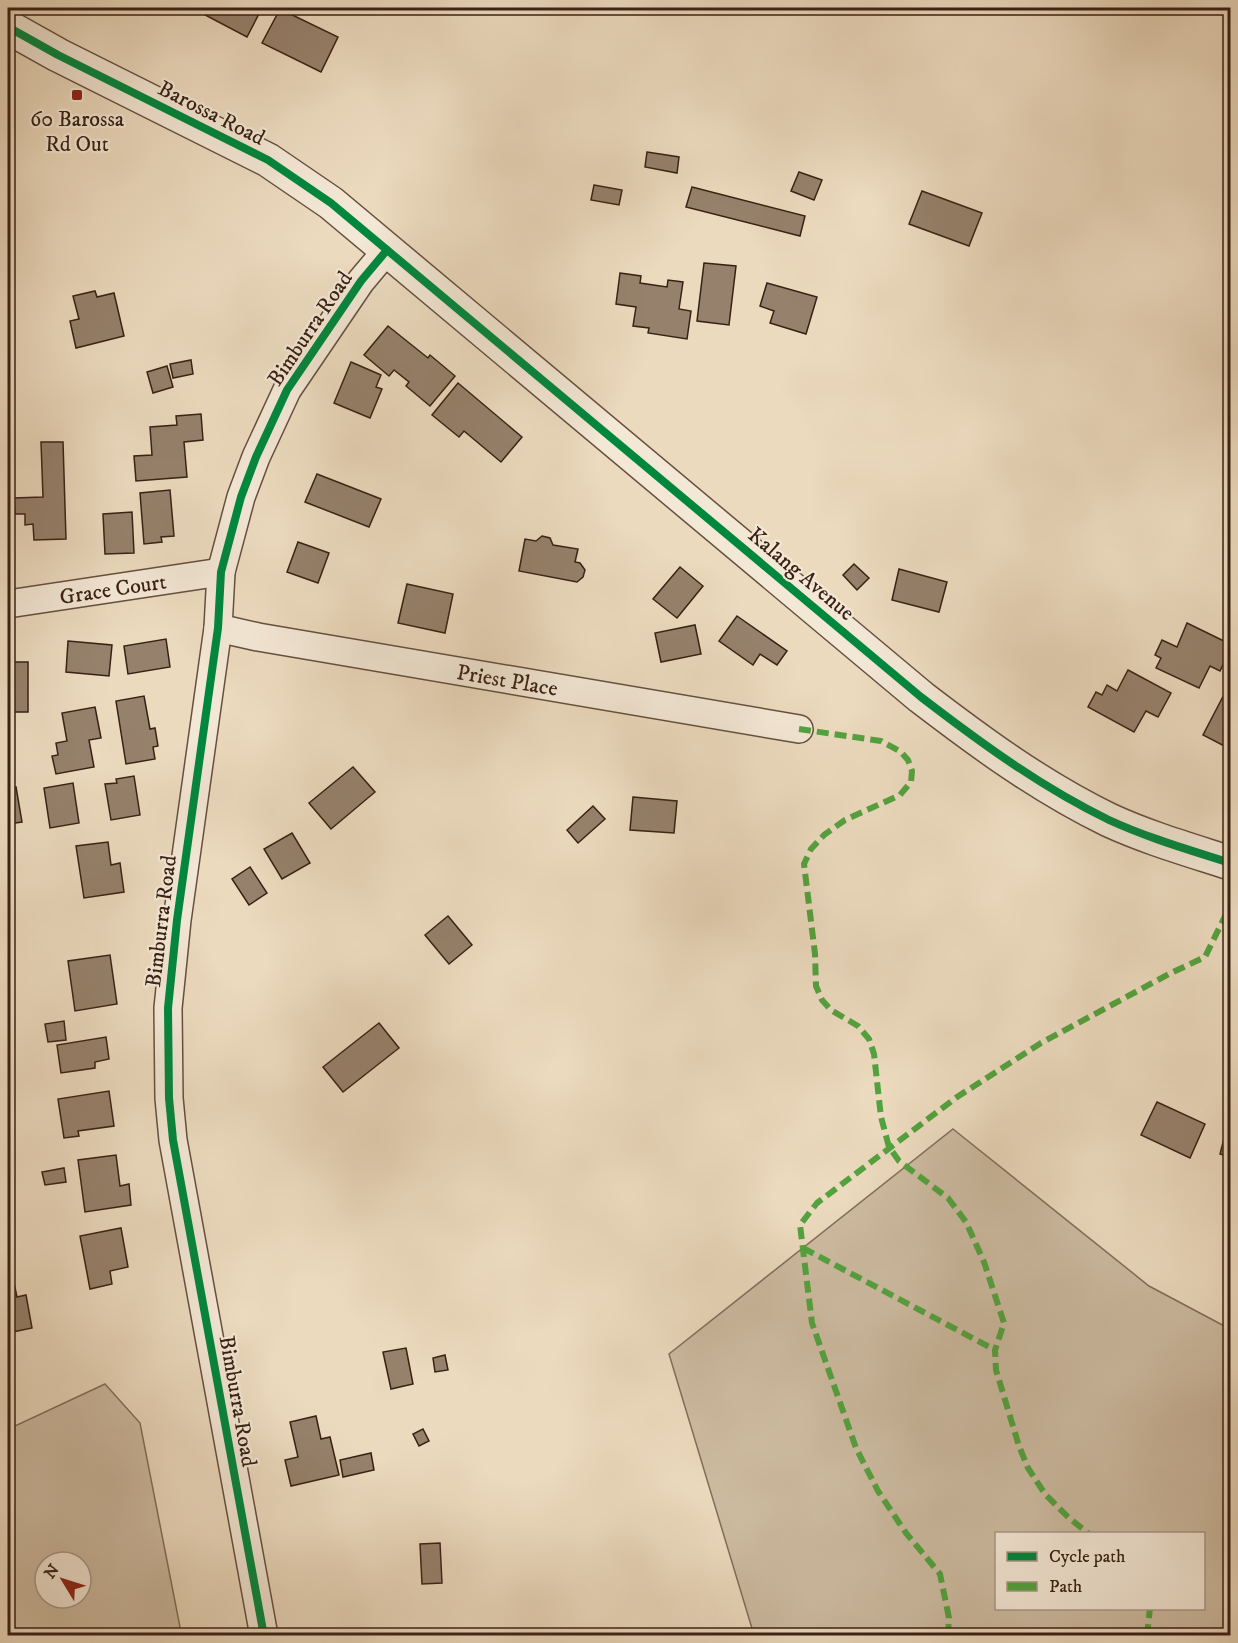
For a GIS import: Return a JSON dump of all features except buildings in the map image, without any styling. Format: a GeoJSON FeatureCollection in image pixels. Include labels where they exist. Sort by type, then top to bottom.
{"type":"FeatureCollection","features":[{"type":"Feature","properties":{"kind":"street","name":"Barossa Road"},"geometry":{"type":"LineString","coordinates":[[8,27],[58,55],[268,160],[331,203],[387,250]]}},
{"type":"Feature","properties":{"kind":"street","name":"Bimburra Road"},"geometry":{"type":"LineString","coordinates":[[264,1635],[173,1140],[169,1098],[168,1008],[176,930],[218,628],[220,572],[252,467],[287,390],[361,281],[387,250]]}},
{"type":"Feature","properties":{"kind":"street","name":"Kalang Avenue"},"geometry":{"type":"LineString","coordinates":[[387,250],[921,697],[1004,759],[1111,821],[1146,836],[1230,863]]}},
{"type":"Feature","properties":{"kind":"street","name":"Grace Court"},"geometry":{"type":"LineString","coordinates":[[8,604],[220,572]]}},
{"type":"Feature","properties":{"kind":"street","name":"Priest Place"},"geometry":{"type":"LineString","coordinates":[[218,628],[258,637],[799,729]]}},
{"type":"Feature","properties":{"kind":"shaded area"},"geometry":{"type":"Polygon","coordinates":[[[953,1129],[1149,1286],[1230,1329],[1230,1635],[754,1635],[669,1354],[953,1129]]]}},
{"type":"Feature","properties":{"kind":"shaded area"},"geometry":{"type":"Polygon","coordinates":[[[105,1384],[140,1423],[180,1627],[179,1635],[8,1635],[8,1424],[13,1427],[105,1384]]]}},
{"type":"Feature","properties":{"kind":"marked path"},"geometry":{"type":"LineString","coordinates":[[799,729],[881,741],[901,752],[908,760],[912,771],[911,782],[900,795],[845,820],[824,835],[811,849],[804,864],[815,954],[816,986],[822,1000],[831,1010],[858,1026],[869,1039],[874,1054],[881,1117],[889,1147],[899,1161],[948,1198],[966,1222],[984,1262],[1004,1323],[995,1350],[996,1370],[1019,1446],[1028,1468],[1045,1494],[1087,1532]]}},
{"type":"Feature","properties":{"kind":"marked path"},"geometry":{"type":"LineString","coordinates":[[948,1636],[949,1618],[940,1574],[906,1533],[878,1491],[856,1448],[812,1323],[800,1225],[817,1203],[957,1097],[1041,1043],[1205,957],[1230,906]]}},
{"type":"Feature","properties":{"kind":"marked path"},"geometry":{"type":"LineString","coordinates":[[803,1248],[995,1350]]}},
{"type":"Feature","properties":{"kind":"marked path"},"geometry":{"type":"LineString","coordinates":[[1147,1636],[1150,1610]]}},
{"type":"Feature","properties":{"kind":"cycle path"},"geometry":{"type":"LineString","coordinates":[[8,27],[58,55],[268,160],[331,203],[921,697],[1012,763],[1059,793],[1109,820],[1154,838],[1230,863]]}},
{"type":"Feature","properties":{"kind":"cycle path"},"geometry":{"type":"LineString","coordinates":[[264,1636],[173,1140],[169,1098],[168,1008],[177,920],[218,628],[221,572],[241,497],[256,457],[287,390],[361,281],[387,250]]}},
{"type":"Feature","properties":{"kind":"place","name":"60 Barossa Rd Out"},"geometry":{"type":"Point","coordinates":[77,95]}}]}
